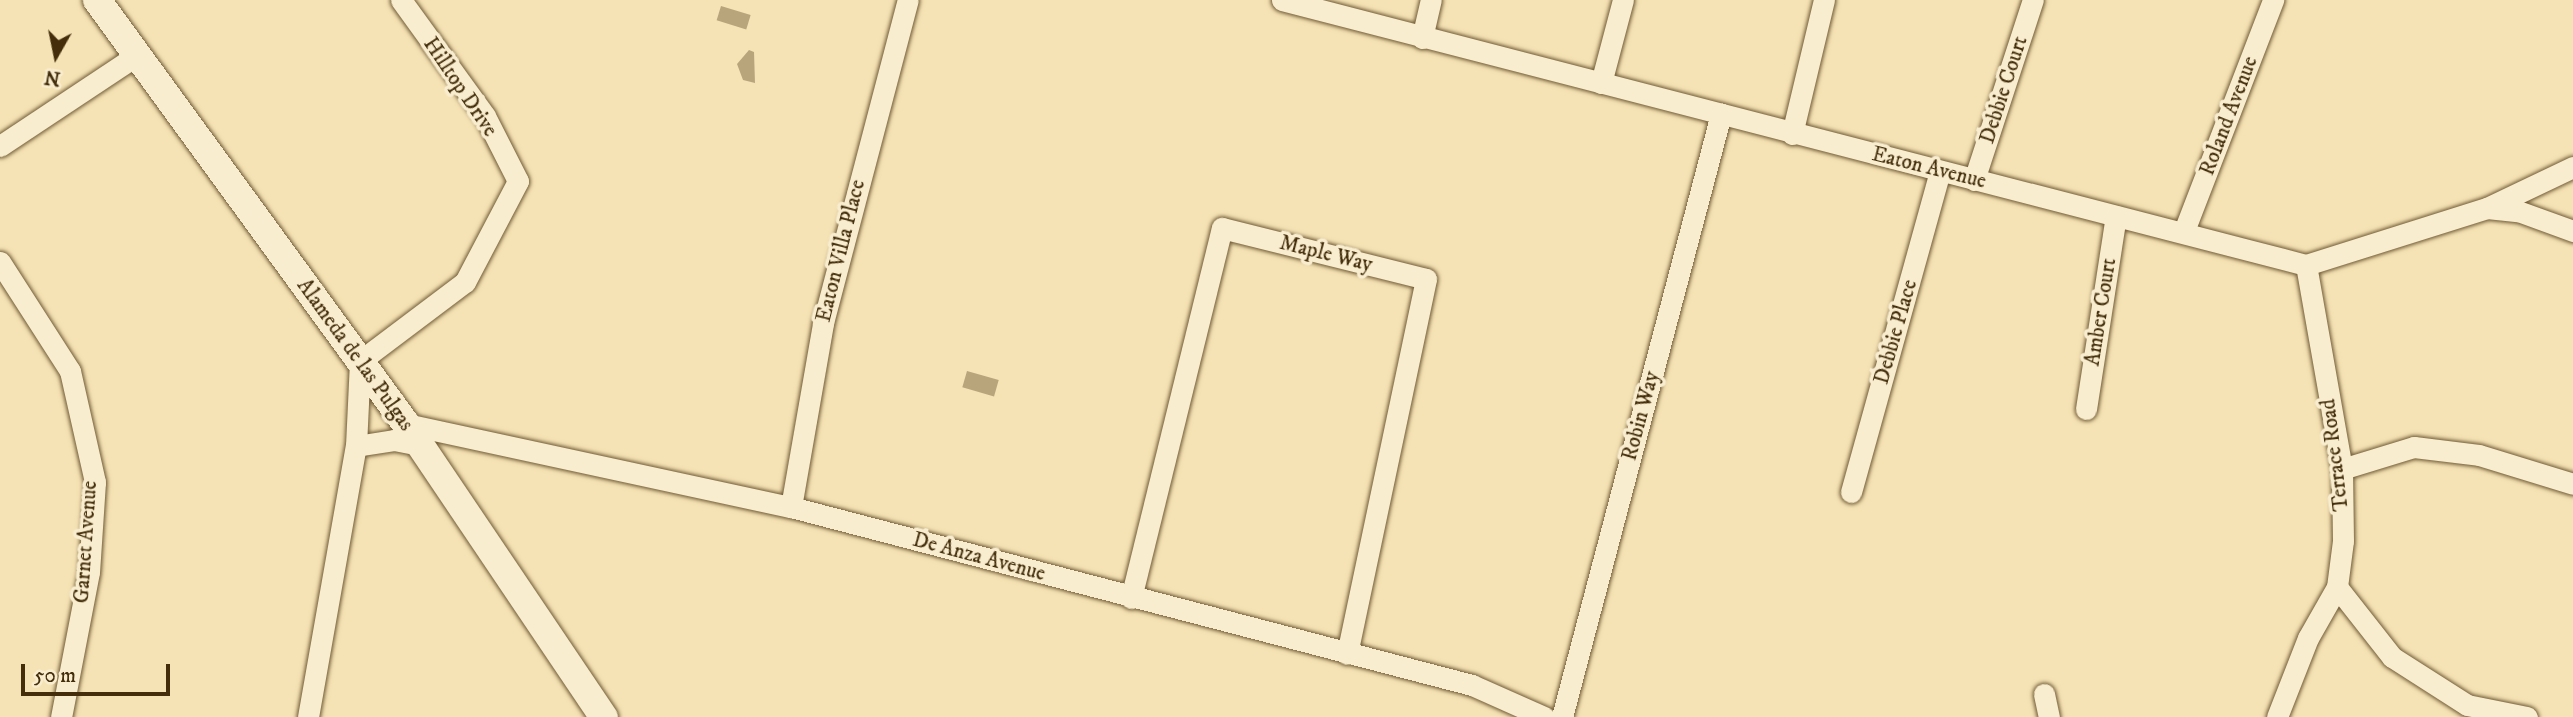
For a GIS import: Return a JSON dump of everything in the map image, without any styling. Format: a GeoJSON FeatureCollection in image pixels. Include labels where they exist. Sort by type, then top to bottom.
{"type":"FeatureCollection","features":[{"type":"Feature","properties":{"kind":"main road","name":"Alameda de las Pulgas"},"geometry":{"type":"LineString","coordinates":[[97,0],[413,434],[606,717]]}},
{"type":"Feature","properties":{"kind":"street","name":"Hilltop Drive"},"geometry":{"type":"LineString","coordinates":[[360,361],[465,282],[518,181],[485,116],[401,0]]}},
{"type":"Feature","properties":{"kind":"street","name":"Eaton Villa Place"},"geometry":{"type":"LineString","coordinates":[[792,507],[823,323],[908,0]]}},
{"type":"Feature","properties":{"kind":"street","name":"Eaton Avenue"},"geometry":{"type":"LineString","coordinates":[[1282,0],[1791,134],[2183,231],[2306,265]]}},
{"type":"Feature","properties":{"kind":"street"},"geometry":{"type":"LineString","coordinates":[[1422,38],[1431,0]]}},
{"type":"Feature","properties":{"kind":"street"},"geometry":{"type":"LineString","coordinates":[[1601,83],[1623,0]]}},
{"type":"Feature","properties":{"kind":"street"},"geometry":{"type":"LineString","coordinates":[[1791,134],[1824,0]]}},
{"type":"Feature","properties":{"kind":"street","name":"Debbie Court"},"geometry":{"type":"LineString","coordinates":[[1974,180],[2034,0]]}},
{"type":"Feature","properties":{"kind":"street","name":"Roland Avenue"},"geometry":{"type":"LineString","coordinates":[[2183,231],[2273,0]]}},
{"type":"Feature","properties":{"kind":"street"},"geometry":{"type":"LineString","coordinates":[[0,146],[137,55]]}},
{"type":"Feature","properties":{"kind":"street","name":"Robin Way"},"geometry":{"type":"LineString","coordinates":[[1562,717],[1720,114]]}},
{"type":"Feature","properties":{"kind":"street"},"geometry":{"type":"LineString","coordinates":[[2306,265],[2487,208],[2573,167]]}},
{"type":"Feature","properties":{"kind":"street","name":"Debbie Place"},"geometry":{"type":"LineString","coordinates":[[1851,492],[1940,172]]}},
{"type":"Feature","properties":{"kind":"street"},"geometry":{"type":"LineString","coordinates":[[2487,208],[2518,211],[2573,231]]}},
{"type":"Feature","properties":{"kind":"street","name":"Amber Court"},"geometry":{"type":"LineString","coordinates":[[2086,409],[2116,216]]}},
{"type":"Feature","properties":{"kind":"street","name":"Maple Way"},"geometry":{"type":"LineString","coordinates":[[1131,598],[1222,228],[1426,279],[1347,654]]}},
{"type":"Feature","properties":{"kind":"street","name":"Garnet Avenue"},"geometry":{"type":"LineString","coordinates":[[0,262],[70,371],[94,482],[89,572],[61,717]]}},
{"type":"Feature","properties":{"kind":"street","name":"Terrace Road"},"geometry":{"type":"LineString","coordinates":[[2277,717],[2308,638],[2337,587],[2343,541],[2342,469],[2306,265]]}},
{"type":"Feature","properties":{"kind":"street"},"geometry":{"type":"LineString","coordinates":[[308,717],[356,446],[360,361]]}},
{"type":"Feature","properties":{"kind":"street"},"geometry":{"type":"LineString","coordinates":[[356,446],[413,434]]}},
{"type":"Feature","properties":{"kind":"street","name":"De Anza Avenue"},"geometry":{"type":"LineString","coordinates":[[413,434],[792,507],[1131,598],[1472,685],[1544,717]]}},
{"type":"Feature","properties":{"kind":"street"},"geometry":{"type":"LineString","coordinates":[[2342,469],[2414,447],[2479,455],[2573,484]]}},
{"type":"Feature","properties":{"kind":"street"},"geometry":{"type":"LineString","coordinates":[[2337,587],[2392,657],[2467,705],[2526,717]]}},
{"type":"Feature","properties":{"kind":"street"},"geometry":{"type":"LineString","coordinates":[[2044,694],[2049,717]]}},
{"type":"Feature","properties":{"kind":"shaded area"},"geometry":{"type":"Polygon","coordinates":[[[721,6],[751,15],[746,29],[717,20],[721,6]]]}},
{"type":"Feature","properties":{"kind":"shaded area"},"geometry":{"type":"Polygon","coordinates":[[[749,50],[754,52],[755,83],[743,80],[737,64],[749,50]]]}},
{"type":"Feature","properties":{"kind":"shaded area"},"geometry":{"type":"Polygon","coordinates":[[[967,371],[999,380],[994,396],[962,387],[967,371]]]}}]}
